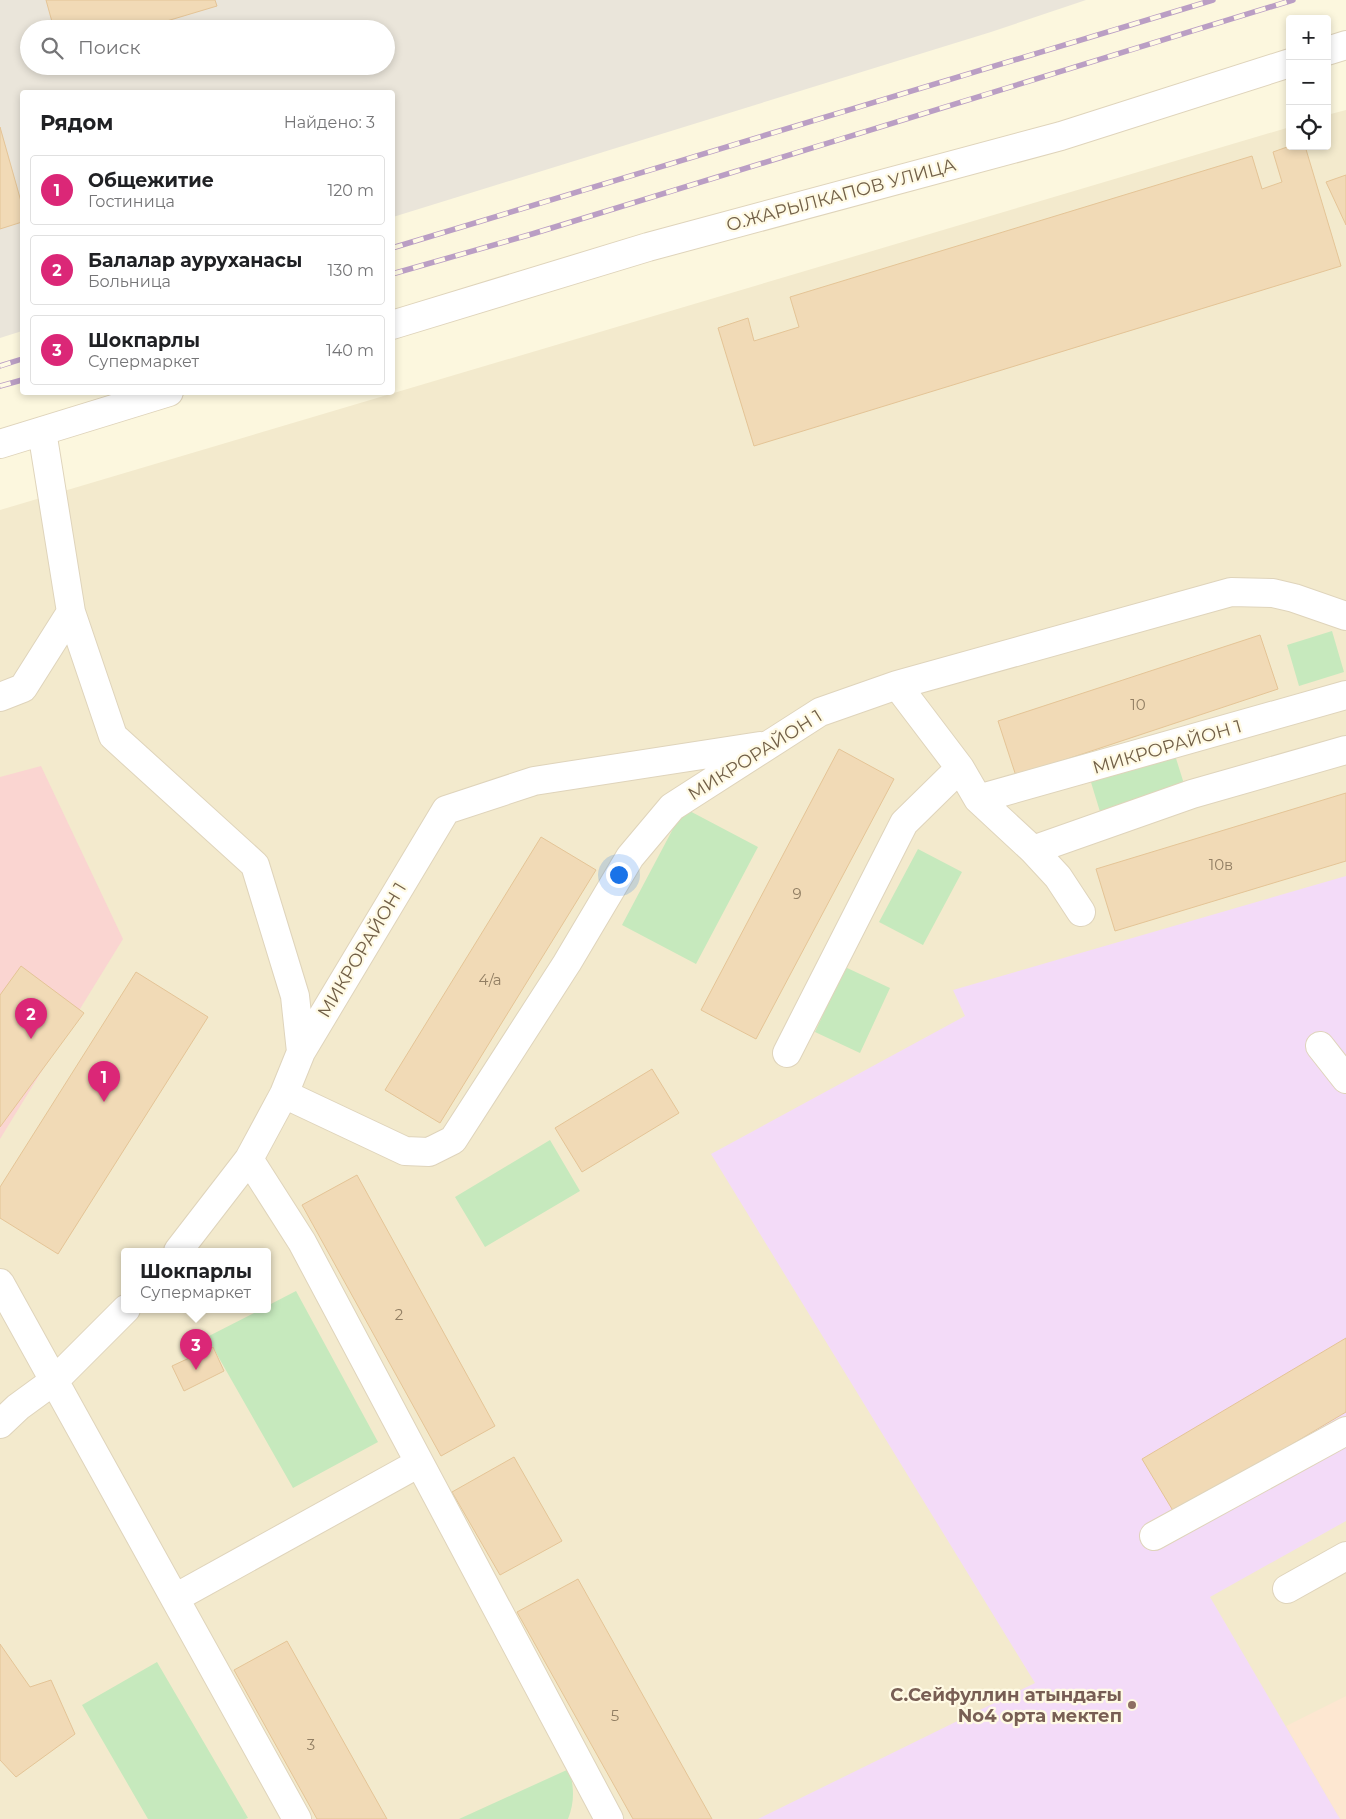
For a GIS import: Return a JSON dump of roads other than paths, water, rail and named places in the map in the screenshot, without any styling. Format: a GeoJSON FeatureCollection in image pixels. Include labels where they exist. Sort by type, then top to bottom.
{"type":"FeatureCollection","features":[{"type":"Feature","properties":{"kind":"street"},"geometry":{"type":"LineString","coordinates":[[1331,50],[1346,45]]}},
{"type":"Feature","properties":{"kind":"street","name":"О.ЖАРЫЛКАПОВ УЛИЦА"},"geometry":{"type":"LineString","coordinates":[[395,323],[648,247],[1061,136],[1286,64]]}},
{"type":"Feature","properties":{"kind":"street"},"geometry":{"type":"LineString","coordinates":[[0,444],[159,395]]}},
{"type":"Feature","properties":{"kind":"street"},"geometry":{"type":"LineString","coordinates":[[42,431],[71,612],[113,736],[255,865],[294,996],[301,1052]]}},
{"type":"Feature","properties":{"kind":"street","name":"МИКРОРАЙОН 1"},"geometry":{"type":"LineString","coordinates":[[284,1094],[405,1151],[430,1152],[453,1140],[567,963],[630,857],[672,807],[820,712],[898,685],[1231,592],[1273,593],[1294,598],[1346,616]]}},
{"type":"Feature","properties":{"kind":"street"},"geometry":{"type":"LineString","coordinates":[[0,696],[23,688],[71,612]]}},
{"type":"Feature","properties":{"kind":"street"},"geometry":{"type":"LineString","coordinates":[[898,685],[960,768],[978,799],[1033,850],[1058,877],[1081,912]]}},
{"type":"Feature","properties":{"kind":"street","name":"МИКРОРАЙОН 1"},"geometry":{"type":"LineString","coordinates":[[978,799],[1346,696]]}},
{"type":"Feature","properties":{"kind":"street","name":"МИКРОРАЙОН 1"},"geometry":{"type":"LineString","coordinates":[[180,1248],[249,1159],[284,1094],[301,1052],[446,810],[534,781],[770,744]]}},
{"type":"Feature","properties":{"kind":"street"},"geometry":{"type":"LineString","coordinates":[[1033,850],[1192,794],[1346,750]]}},
{"type":"Feature","properties":{"kind":"street"},"geometry":{"type":"LineString","coordinates":[[787,1053],[904,823],[960,768]]}},
{"type":"Feature","properties":{"kind":"street"},"geometry":{"type":"LineString","coordinates":[[1320,1046],[1346,1079]]}},
{"type":"Feature","properties":{"kind":"street"},"geometry":{"type":"LineString","coordinates":[[249,1159],[302,1242],[609,1819]]}},
{"type":"Feature","properties":{"kind":"street"},"geometry":{"type":"LineString","coordinates":[[0,1283],[297,1819]]}},
{"type":"Feature","properties":{"kind":"street"},"geometry":{"type":"LineString","coordinates":[[0,1424],[18,1407],[55,1380],[122,1313]]}},
{"type":"Feature","properties":{"kind":"street"},"geometry":{"type":"LineString","coordinates":[[1154,1536],[1346,1431]]}},
{"type":"Feature","properties":{"kind":"street"},"geometry":{"type":"LineString","coordinates":[[175,1598],[419,1462]]}},
{"type":"Feature","properties":{"kind":"street"},"geometry":{"type":"LineString","coordinates":[[1287,1589],[1346,1556]]}},
{"type":"Feature","properties":{"kind":"railway"},"geometry":{"type":"LineString","coordinates":[[395,247],[1213,0]]}},
{"type":"Feature","properties":{"kind":"railway"},"geometry":{"type":"LineString","coordinates":[[395,273],[532,234],[1293,0]]}},
{"type":"Feature","properties":{"kind":"railway"},"geometry":{"type":"LineString","coordinates":[[0,366],[20,360]]}},
{"type":"Feature","properties":{"kind":"railway"},"geometry":{"type":"LineString","coordinates":[[0,386],[20,381]]}},
{"type":"Feature","properties":{"kind":"place","name":"Балалар ауруханасы"},"geometry":{"type":"Point","coordinates":[31,1039]}},
{"type":"Feature","properties":{"kind":"place","name":"Общежитие"},"geometry":{"type":"Point","coordinates":[104,1102]}},
{"type":"Feature","properties":{"kind":"place","name":"Шокпарлы"},"geometry":{"type":"Point","coordinates":[196,1370]}},
{"type":"Feature","properties":{"kind":"place","name":"С.Сейфуллин атындағы No4 орта мектеп"},"geometry":{"type":"Point","coordinates":[1132,1705]}}]}
